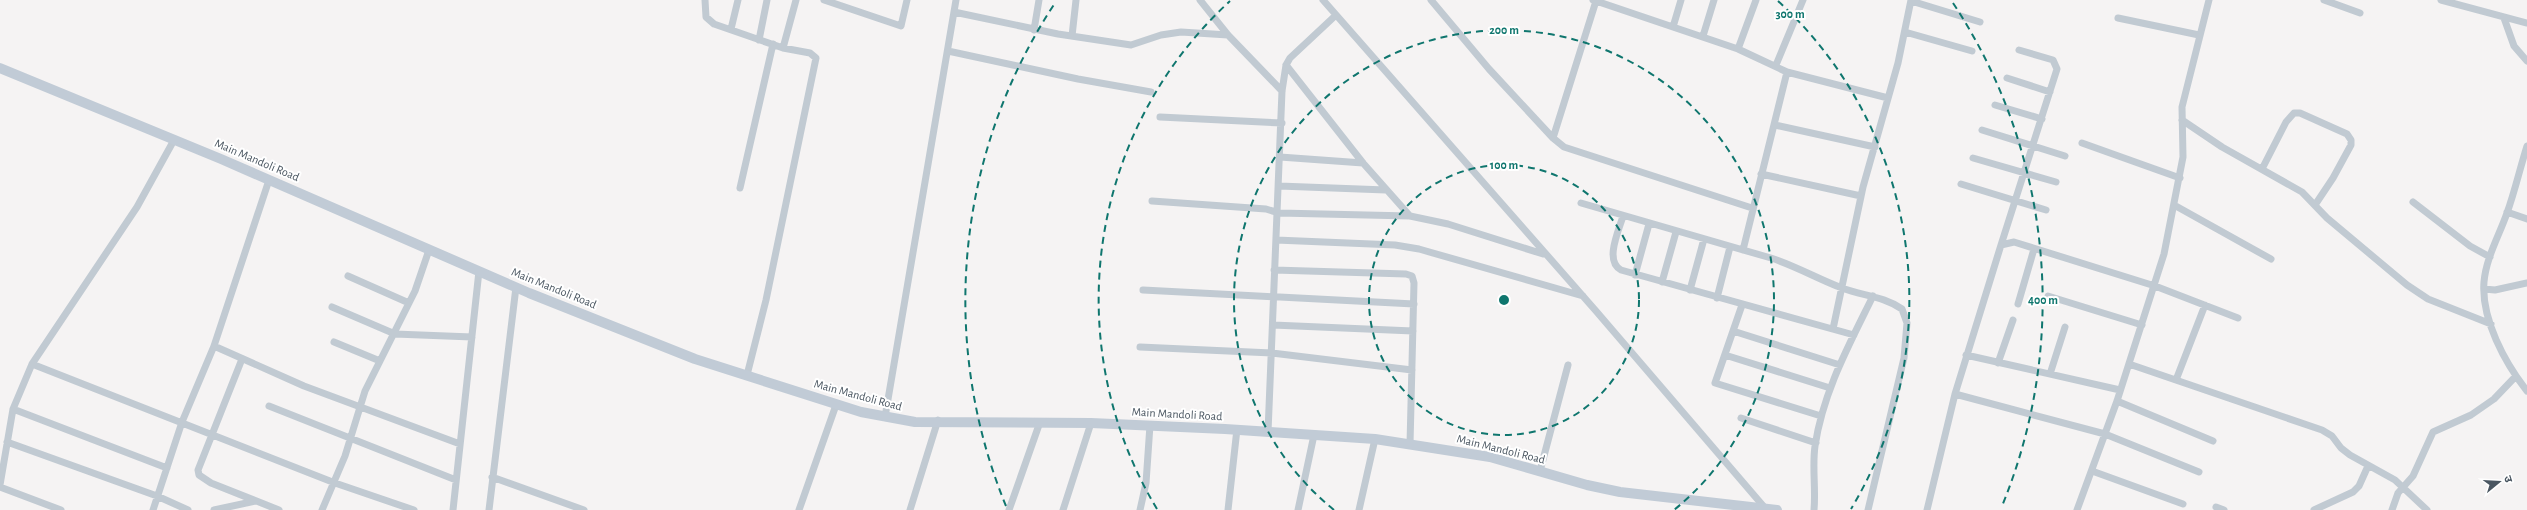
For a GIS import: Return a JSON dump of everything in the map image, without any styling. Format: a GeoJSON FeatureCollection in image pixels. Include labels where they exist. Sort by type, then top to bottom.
{"type":"FeatureCollection","features":[{"type":"Feature","properties":{"kind":"street"},"geometry":{"type":"LineString","coordinates":[[705,0],[706,17],[714,24],[783,48],[810,53],[816,58],[817,64],[766,300],[747,375]]}},
{"type":"Feature","properties":{"kind":"street"},"geometry":{"type":"LineString","coordinates":[[731,30],[738,0]]}},
{"type":"Feature","properties":{"kind":"street"},"geometry":{"type":"LineString","coordinates":[[759,40],[767,0]]}},
{"type":"Feature","properties":{"kind":"street"},"geometry":{"type":"LineString","coordinates":[[783,48],[796,0]]}},
{"type":"Feature","properties":{"kind":"street"},"geometry":{"type":"LineString","coordinates":[[824,0],[901,26],[907,0]]}},
{"type":"Feature","properties":{"kind":"street"},"geometry":{"type":"LineString","coordinates":[[885,417],[956,0]]}},
{"type":"Feature","properties":{"kind":"street"},"geometry":{"type":"LineString","coordinates":[[1034,30],[1039,0]]}},
{"type":"Feature","properties":{"kind":"street"},"geometry":{"type":"LineString","coordinates":[[1072,36],[1076,0]]}},
{"type":"Feature","properties":{"kind":"street"},"geometry":{"type":"LineString","coordinates":[[1200,0],[1228,35],[1282,91]]}},
{"type":"Feature","properties":{"kind":"street"},"geometry":{"type":"LineString","coordinates":[[1323,0],[1584,297],[1766,509]]}},
{"type":"Feature","properties":{"kind":"street"},"geometry":{"type":"LineString","coordinates":[[1431,0],[1489,69],[1553,138],[1573,151],[1752,208]]}},
{"type":"Feature","properties":{"kind":"street"},"geometry":{"type":"LineString","coordinates":[[1673,27],[1681,0]]}},
{"type":"Feature","properties":{"kind":"street"},"geometry":{"type":"LineString","coordinates":[[1703,36],[1714,0]]}},
{"type":"Feature","properties":{"kind":"street"},"geometry":{"type":"LineString","coordinates":[[1738,49],[1756,0]]}},
{"type":"Feature","properties":{"kind":"street"},"geometry":{"type":"LineString","coordinates":[[1776,66],[1803,0]]}},
{"type":"Feature","properties":{"kind":"street"},"geometry":{"type":"LineString","coordinates":[[2077,510],[2117,401],[2155,286],[2180,178],[2184,145],[2182,107],[2209,0]]}},
{"type":"Feature","properties":{"kind":"street"},"geometry":{"type":"LineString","coordinates":[[2324,0],[2360,13]]}},
{"type":"Feature","properties":{"kind":"street"},"geometry":{"type":"LineString","coordinates":[[2441,0],[2527,23]]}},
{"type":"Feature","properties":{"kind":"street"},"geometry":{"type":"LineString","coordinates":[[1553,138],[1595,1],[1703,36],[1738,49],[1787,72],[1888,98]]}},
{"type":"Feature","properties":{"kind":"street"},"geometry":{"type":"LineString","coordinates":[[1833,329],[1861,196],[1905,32],[1911,1],[1980,22]]}},
{"type":"Feature","properties":{"kind":"street"},"geometry":{"type":"LineString","coordinates":[[954,12],[1034,30],[1131,45],[1162,35],[1181,32],[1228,35]]}},
{"type":"Feature","properties":{"kind":"street"},"geometry":{"type":"LineString","coordinates":[[1268,432],[1274,270],[1282,123],[1282,91],[1286,65],[1304,43],[1336,15]]}},
{"type":"Feature","properties":{"kind":"street"},"geometry":{"type":"LineString","coordinates":[[2118,18],[2199,35]]}},
{"type":"Feature","properties":{"kind":"street"},"geometry":{"type":"LineString","coordinates":[[2504,18],[2514,46],[2527,60]]}},
{"type":"Feature","properties":{"kind":"street"},"geometry":{"type":"LineString","coordinates":[[1905,32],[1972,51]]}},
{"type":"Feature","properties":{"kind":"street"},"geometry":{"type":"LineString","coordinates":[[740,188],[773,44]]}},
{"type":"Feature","properties":{"kind":"street"},"geometry":{"type":"LineString","coordinates":[[1927,510],[1955,394],[1966,356],[2057,69],[2056,62],[2020,50]]}},
{"type":"Feature","properties":{"kind":"street"},"geometry":{"type":"LineString","coordinates":[[948,51],[1078,79],[1151,92]]}},
{"type":"Feature","properties":{"kind":"street"},"geometry":{"type":"LineString","coordinates":[[1286,65],[1363,163],[1410,216]]}},
{"type":"Feature","properties":{"kind":"street","name":"Main Mandoli Road"},"geometry":{"type":"LineString","coordinates":[[0,68],[269,180],[516,287],[695,359],[747,375],[836,406],[915,422],[938,420],[1150,425],[1375,439],[1490,457],[1620,492],[1777,510]]}},
{"type":"Feature","properties":{"kind":"street"},"geometry":{"type":"LineString","coordinates":[[1743,250],[1752,208],[1787,72]]}},
{"type":"Feature","properties":{"kind":"street"},"geometry":{"type":"LineString","coordinates":[[2007,78],[2050,92]]}},
{"type":"Feature","properties":{"kind":"street"},"geometry":{"type":"LineString","coordinates":[[1995,105],[2042,119]]}},
{"type":"Feature","properties":{"kind":"street"},"geometry":{"type":"LineString","coordinates":[[2262,170],[2286,122],[2294,113],[2300,113],[2347,134],[2351,140],[2350,145],[2333,178],[2314,205]]}},
{"type":"Feature","properties":{"kind":"street"},"geometry":{"type":"LineString","coordinates":[[1160,117],[1282,123]]}},
{"type":"Feature","properties":{"kind":"street"},"geometry":{"type":"LineString","coordinates":[[2182,120],[2200,134],[2302,192],[2314,205],[2408,285],[2428,298],[2490,324]]}},
{"type":"Feature","properties":{"kind":"street"},"geometry":{"type":"LineString","coordinates":[[1774,125],[1875,147]]}},
{"type":"Feature","properties":{"kind":"street"},"geometry":{"type":"LineString","coordinates":[[1982,130],[2034,145],[2065,156]]}},
{"type":"Feature","properties":{"kind":"street"},"geometry":{"type":"LineString","coordinates":[[61,510],[0,486],[14,409],[32,364],[137,207],[174,140]]}},
{"type":"Feature","properties":{"kind":"street"},"geometry":{"type":"LineString","coordinates":[[2082,142],[2180,178]]}},
{"type":"Feature","properties":{"kind":"street"},"geometry":{"type":"LineString","coordinates":[[2527,146],[2525,161],[2486,270],[2484,289],[2490,324],[2516,376],[2527,390]]}},
{"type":"Feature","properties":{"kind":"street"},"geometry":{"type":"LineString","coordinates":[[1280,157],[1363,163]]}},
{"type":"Feature","properties":{"kind":"street"},"geometry":{"type":"LineString","coordinates":[[1973,158],[2056,182]]}},
{"type":"Feature","properties":{"kind":"street"},"geometry":{"type":"LineString","coordinates":[[1761,174],[1861,196]]}},
{"type":"Feature","properties":{"kind":"street"},"geometry":{"type":"LineString","coordinates":[[153,510],[182,422],[214,346],[269,180]]}},
{"type":"Feature","properties":{"kind":"street"},"geometry":{"type":"LineString","coordinates":[[1961,184],[2046,210]]}},
{"type":"Feature","properties":{"kind":"street"},"geometry":{"type":"LineString","coordinates":[[1279,186],[1386,190]]}},
{"type":"Feature","properties":{"kind":"street"},"geometry":{"type":"LineString","coordinates":[[1152,202],[1266,208],[1278,213],[1410,216],[1448,224],[1545,254]]}},
{"type":"Feature","properties":{"kind":"street"},"geometry":{"type":"LineString","coordinates":[[2413,202],[2470,246],[2490,257]]}},
{"type":"Feature","properties":{"kind":"street"},"geometry":{"type":"LineString","coordinates":[[1581,203],[1792,265],[1842,288],[1886,299],[1902,309],[1907,323],[1904,358],[1868,510]]}},
{"type":"Feature","properties":{"kind":"street"},"geometry":{"type":"LineString","coordinates":[[2174,205],[2271,259]]}},
{"type":"Feature","properties":{"kind":"street"},"geometry":{"type":"LineString","coordinates":[[2508,212],[2527,219]]}},
{"type":"Feature","properties":{"kind":"street"},"geometry":{"type":"LineString","coordinates":[[1623,216],[1613,259],[1617,268],[1717,298],[1854,335]]}},
{"type":"Feature","properties":{"kind":"street"},"geometry":{"type":"LineString","coordinates":[[1635,274],[1649,224]]}},
{"type":"Feature","properties":{"kind":"street"},"geometry":{"type":"LineString","coordinates":[[1662,282],[1676,232]]}},
{"type":"Feature","properties":{"kind":"street"},"geometry":{"type":"LineString","coordinates":[[1690,290],[1704,239]]}},
{"type":"Feature","properties":{"kind":"street"},"geometry":{"type":"LineString","coordinates":[[1276,240],[1395,245],[1418,249],[1584,297]]}},
{"type":"Feature","properties":{"kind":"street"},"geometry":{"type":"LineString","coordinates":[[2001,245],[2014,242],[2155,286],[2238,318]]}},
{"type":"Feature","properties":{"kind":"street"},"geometry":{"type":"LineString","coordinates":[[1717,298],[1730,247]]}},
{"type":"Feature","properties":{"kind":"street"},"geometry":{"type":"LineString","coordinates":[[2018,304],[2034,249]]}},
{"type":"Feature","properties":{"kind":"street"},"geometry":{"type":"LineString","coordinates":[[322,510],[335,482],[365,391],[395,334],[409,303],[429,250]]}},
{"type":"Feature","properties":{"kind":"street"},"geometry":{"type":"LineString","coordinates":[[1274,270],[1410,274],[1414,283],[1410,444]]}},
{"type":"Feature","properties":{"kind":"street"},"geometry":{"type":"LineString","coordinates":[[453,510],[479,271]]}},
{"type":"Feature","properties":{"kind":"street"},"geometry":{"type":"LineString","coordinates":[[348,276],[409,303]]}},
{"type":"Feature","properties":{"kind":"street"},"geometry":{"type":"LineString","coordinates":[[2484,289],[2495,290],[2527,283]]}},
{"type":"Feature","properties":{"kind":"street"},"geometry":{"type":"LineString","coordinates":[[489,510],[516,287]]}},
{"type":"Feature","properties":{"kind":"street"},"geometry":{"type":"LineString","coordinates":[[1143,290],[1273,295],[1414,304]]}},
{"type":"Feature","properties":{"kind":"street"},"geometry":{"type":"LineString","coordinates":[[1814,510],[1816,443],[1821,416],[1830,388],[1873,296]]}},
{"type":"Feature","properties":{"kind":"street"},"geometry":{"type":"LineString","coordinates":[[2048,296],[2142,325]]}},
{"type":"Feature","properties":{"kind":"street"},"geometry":{"type":"LineString","coordinates":[[1742,305],[1715,383],[1821,416]]}},
{"type":"Feature","properties":{"kind":"street"},"geometry":{"type":"LineString","coordinates":[[2176,380],[2204,305]]}},
{"type":"Feature","properties":{"kind":"street"},"geometry":{"type":"LineString","coordinates":[[332,307],[395,334],[472,337]]}},
{"type":"Feature","properties":{"kind":"street"},"geometry":{"type":"LineString","coordinates":[[1998,363],[2013,320]]}},
{"type":"Feature","properties":{"kind":"street"},"geometry":{"type":"LineString","coordinates":[[1273,325],[1413,331]]}},
{"type":"Feature","properties":{"kind":"street"},"geometry":{"type":"LineString","coordinates":[[2050,374],[2065,327]]}},
{"type":"Feature","properties":{"kind":"street"},"geometry":{"type":"LineString","coordinates":[[1733,331],[1840,365]]}},
{"type":"Feature","properties":{"kind":"street"},"geometry":{"type":"LineString","coordinates":[[334,342],[380,361]]}},
{"type":"Feature","properties":{"kind":"street"},"geometry":{"type":"LineString","coordinates":[[214,346],[262,369],[360,408],[460,444]]}},
{"type":"Feature","properties":{"kind":"street"},"geometry":{"type":"LineString","coordinates":[[1140,347],[1272,353],[1412,370]]}},
{"type":"Feature","properties":{"kind":"street"},"geometry":{"type":"LineString","coordinates":[[1725,355],[1830,388]]}},
{"type":"Feature","properties":{"kind":"street"},"geometry":{"type":"LineString","coordinates":[[1966,356],[2120,390]]}},
{"type":"Feature","properties":{"kind":"street"},"geometry":{"type":"LineString","coordinates":[[242,359],[198,470],[199,475],[211,483],[280,510]]}},
{"type":"Feature","properties":{"kind":"street"},"geometry":{"type":"LineString","coordinates":[[32,364],[335,482],[414,510]]}},
{"type":"Feature","properties":{"kind":"street"},"geometry":{"type":"LineString","coordinates":[[2129,364],[2322,430],[2332,436],[2344,451],[2395,480],[2427,510]]}},
{"type":"Feature","properties":{"kind":"street"},"geometry":{"type":"LineString","coordinates":[[1540,471],[1568,365]]}},
{"type":"Feature","properties":{"kind":"street"},"geometry":{"type":"LineString","coordinates":[[2392,510],[2398,493],[2413,476],[2433,432],[2471,415],[2494,399],[2516,376]]}},
{"type":"Feature","properties":{"kind":"street"},"geometry":{"type":"LineString","coordinates":[[1955,394],[2105,434],[2199,472]]}},
{"type":"Feature","properties":{"kind":"street"},"geometry":{"type":"LineString","coordinates":[[2117,401],[2213,441]]}},
{"type":"Feature","properties":{"kind":"street"},"geometry":{"type":"LineString","coordinates":[[269,406],[456,480]]}},
{"type":"Feature","properties":{"kind":"street"},"geometry":{"type":"LineString","coordinates":[[799,510],[836,406]]}},
{"type":"Feature","properties":{"kind":"street"},"geometry":{"type":"LineString","coordinates":[[14,409],[167,468]]}},
{"type":"Feature","properties":{"kind":"street"},"geometry":{"type":"LineString","coordinates":[[1741,418],[1816,443]]}},
{"type":"Feature","properties":{"kind":"street"},"geometry":{"type":"LineString","coordinates":[[910,510],[938,420]]}},
{"type":"Feature","properties":{"kind":"street"},"geometry":{"type":"LineString","coordinates":[[1009,510],[1040,422]]}},
{"type":"Feature","properties":{"kind":"street"},"geometry":{"type":"LineString","coordinates":[[1063,510],[1092,423]]}},
{"type":"Feature","properties":{"kind":"street"},"geometry":{"type":"LineString","coordinates":[[1140,510],[1146,483],[1150,425]]}},
{"type":"Feature","properties":{"kind":"street"},"geometry":{"type":"LineString","coordinates":[[1228,510],[1237,430]]}},
{"type":"Feature","properties":{"kind":"street"},"geometry":{"type":"LineString","coordinates":[[1298,510],[1314,435]]}},
{"type":"Feature","properties":{"kind":"street"},"geometry":{"type":"LineString","coordinates":[[1359,510],[1375,439]]}},
{"type":"Feature","properties":{"kind":"street"},"geometry":{"type":"LineString","coordinates":[[7,442],[157,496],[188,510]]}},
{"type":"Feature","properties":{"kind":"street"},"geometry":{"type":"LineString","coordinates":[[2314,510],[2353,492],[2359,486],[2368,466]]}},
{"type":"Feature","properties":{"kind":"street"},"geometry":{"type":"LineString","coordinates":[[2092,471],[2182,504]]}},
{"type":"Feature","properties":{"kind":"street"},"geometry":{"type":"LineString","coordinates":[[492,477],[584,510]]}},
{"type":"Feature","properties":{"kind":"street"},"geometry":{"type":"LineString","coordinates":[[214,510],[256,501]]}},
{"type":"Feature","properties":{"kind":"street"},"geometry":{"type":"LineString","coordinates":[[2216,507],[2224,510]]}}]}
